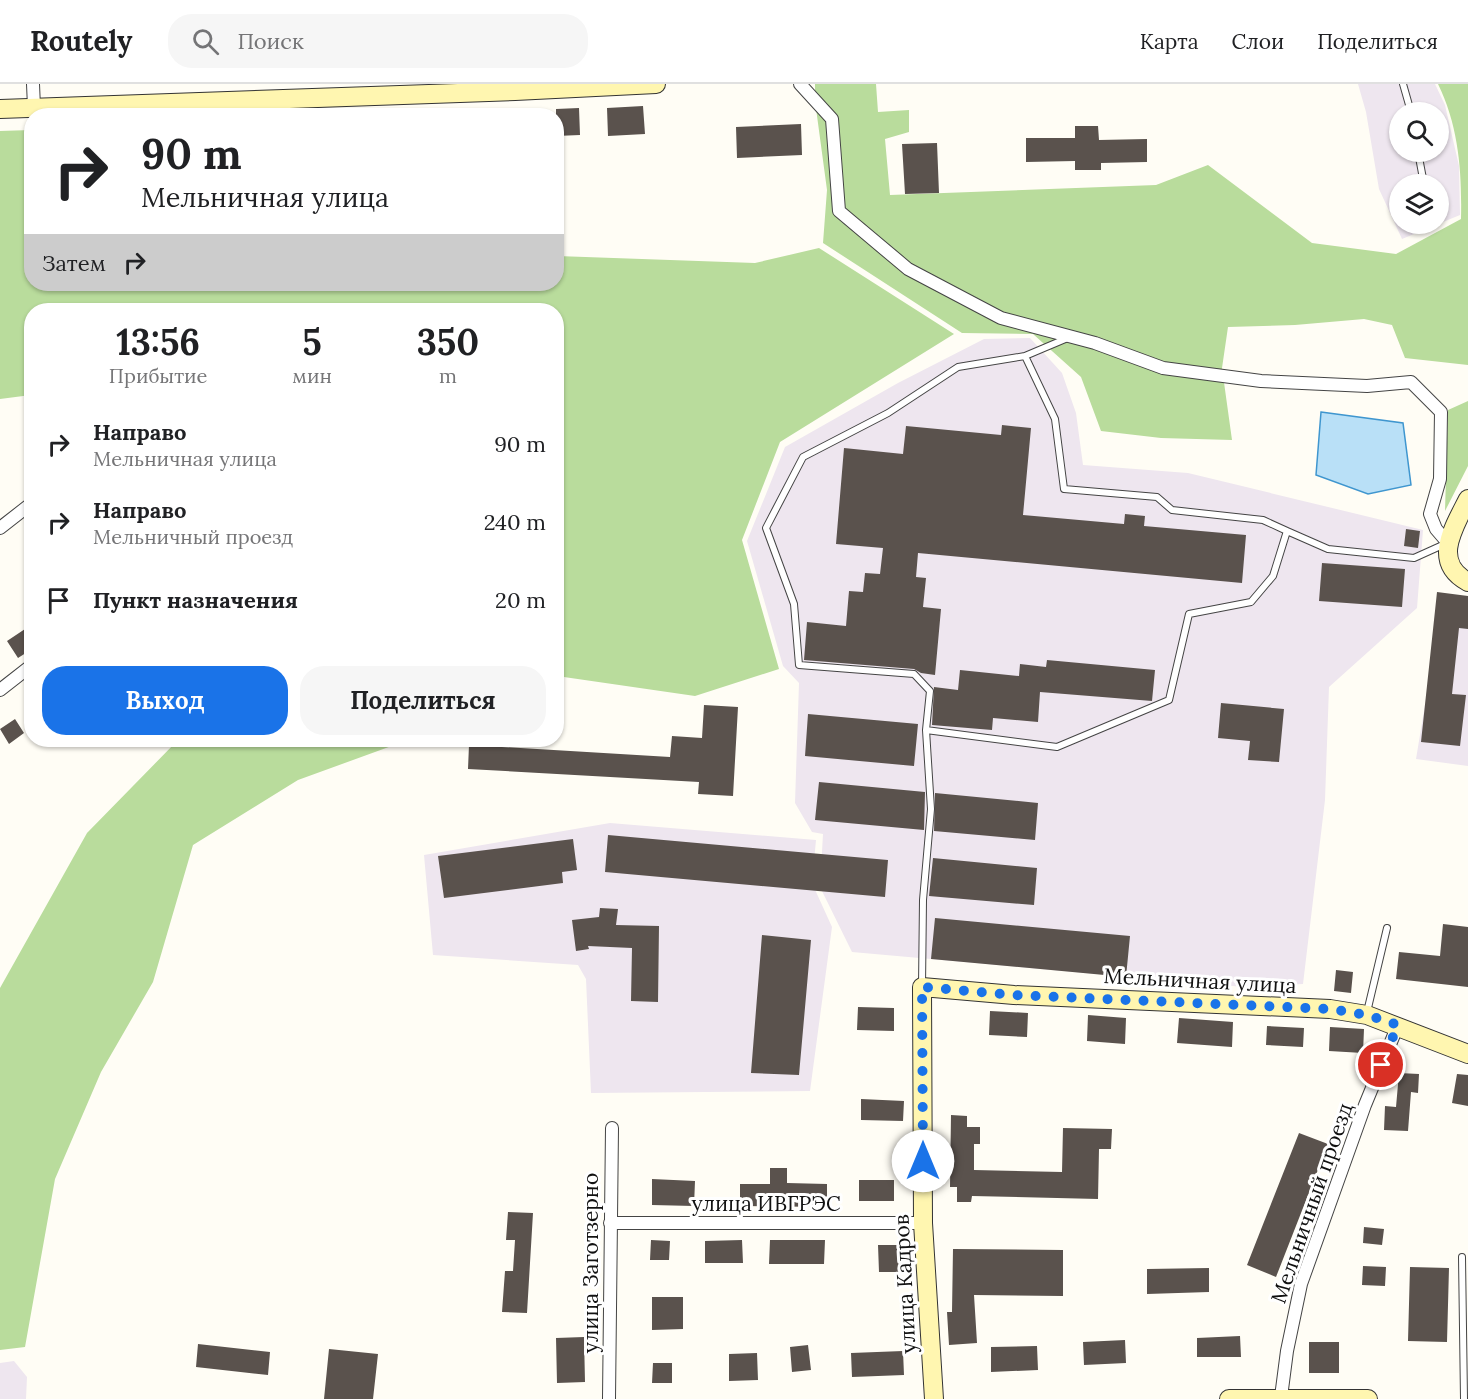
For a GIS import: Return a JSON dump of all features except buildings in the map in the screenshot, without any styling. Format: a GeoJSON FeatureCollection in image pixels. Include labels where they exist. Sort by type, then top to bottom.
{"type":"FeatureCollection","features":[{"type":"Feature","properties":{"kind":"street"},"geometry":{"type":"LineString","coordinates":[[33,84],[34,106]]}},
{"type":"Feature","properties":{"kind":"street"},"geometry":{"type":"LineString","coordinates":[[0,109],[656,84]]}},
{"type":"Feature","properties":{"kind":"street"},"geometry":{"type":"LineString","coordinates":[[800,84],[832,119],[839,211],[908,269],[1001,318],[1074,336],[1163,368],[1261,381],[1367,386],[1411,382],[1440,412],[1440,479],[1430,514],[1436,529],[1448,543]]}},
{"type":"Feature","properties":{"kind":"street"},"geometry":{"type":"LineString","coordinates":[[1468,499],[1448,543],[1450,566],[1458,576],[1468,582]]}},
{"type":"Feature","properties":{"kind":"street"},"geometry":{"type":"LineString","coordinates":[[0,528],[24,509]]}},
{"type":"Feature","properties":{"kind":"street"},"geometry":{"type":"LineString","coordinates":[[0,690],[24,671]]}},
{"type":"Feature","properties":{"kind":"street","name":"Мельничная улица"},"geometry":{"type":"LineString","coordinates":[[922,987],[1014,995],[1330,1009],[1367,1015],[1398,1025],[1468,1054]]}},
{"type":"Feature","properties":{"kind":"street","name":"улица Кадров"},"geometry":{"type":"LineString","coordinates":[[922,987],[923,1223],[934,1399]]}},
{"type":"Feature","properties":{"kind":"street","name":"Мельничный проезд"},"geometry":{"type":"LineString","coordinates":[[1281,1398],[1300,1284],[1365,1106],[1398,1025]]}},
{"type":"Feature","properties":{"kind":"street","name":"улица Заготзерно"},"geometry":{"type":"LineString","coordinates":[[609,1399],[612,1128]]}},
{"type":"Feature","properties":{"kind":"street","name":"улица ИВГРЭС"},"geometry":{"type":"LineString","coordinates":[[610,1224],[923,1223]]}},
{"type":"Feature","properties":{"kind":"street"},"geometry":{"type":"LineString","coordinates":[[1229,1399],[1368,1399]]}},
{"type":"Feature","properties":{"kind":"lane"},"geometry":{"type":"LineString","coordinates":[[1403,84],[1408,102]]}},
{"type":"Feature","properties":{"kind":"lane"},"geometry":{"type":"LineString","coordinates":[[922,987],[923,900],[931,809],[926,730],[930,692],[914,674],[799,665],[794,604],[766,528],[803,457],[888,413],[958,367],[1025,356],[1074,336]]}},
{"type":"Feature","properties":{"kind":"lane"},"geometry":{"type":"LineString","coordinates":[[1025,356],[1055,420],[1064,489],[1157,497],[1172,510],[1263,520],[1328,549],[1414,558],[1448,543]]}},
{"type":"Feature","properties":{"kind":"lane"},"geometry":{"type":"LineString","coordinates":[[926,730],[1057,747],[1169,700],[1189,615],[1251,602],[1273,576],[1287,531]]}},
{"type":"Feature","properties":{"kind":"lane"},"geometry":{"type":"LineString","coordinates":[[1367,1015],[1387,928]]}},
{"type":"Feature","properties":{"kind":"lane"},"geometry":{"type":"LineString","coordinates":[[1462,1257],[1465,1300],[1464,1399]]}},
{"type":"Feature","properties":{"kind":"shaded area"},"geometry":{"type":"Polygon","coordinates":[[[1358,84],[1435,84],[1444,102],[1389,102],[1389,162],[1449,162],[1449,122],[1459,166],[1460,215],[1449,220],[1449,174],[1389,174],[1389,211],[1379,189],[1366,112],[1358,84]]]}},
{"type":"Feature","properties":{"kind":"shaded area"},"geometry":{"type":"Polygon","coordinates":[[[1400,234],[1414,234],[1402,239],[1400,234]]]}},
{"type":"Feature","properties":{"kind":"shaded area"},"geometry":{"type":"Polygon","coordinates":[[[1030,338],[1062,373],[1076,413],[1083,465],[1188,473],[1423,530],[1417,608],[1329,687],[1325,800],[1303,984],[1244,987],[852,952],[820,887],[823,834],[812,832],[795,803],[799,683],[783,666],[747,541],[785,447],[898,383],[984,339],[1030,338]]]}},
{"type":"Feature","properties":{"kind":"shaded area"},"geometry":{"type":"Polygon","coordinates":[[[1442,602],[1468,603],[1468,766],[1416,759],[1442,602]]]}},
{"type":"Feature","properties":{"kind":"shaded area"},"geometry":{"type":"Polygon","coordinates":[[[610,823],[816,840],[812,883],[832,927],[810,1091],[591,1093],[586,979],[578,965],[433,955],[424,855],[610,823]]]}},
{"type":"Feature","properties":{"kind":"shaded area"},"geometry":{"type":"Polygon","coordinates":[[[14,1361],[27,1377],[26,1399],[0,1399],[0,1363],[14,1361]]]}},
{"type":"Feature","properties":{"kind":"green space"},"geometry":{"type":"Polygon","coordinates":[[[815,84],[876,84],[878,112],[909,110],[909,132],[885,139],[890,195],[1156,185],[1208,165],[1312,243],[1396,254],[1433,234],[1449,234],[1449,225],[1461,219],[1458,150],[1449,102],[1446,102],[1438,84],[1468,84],[1468,365],[1405,358],[1392,325],[1364,319],[1295,325],[1228,327],[1222,368],[1232,440],[1161,438],[1101,431],[1081,377],[1033,334],[962,333],[823,243],[827,190],[815,101],[815,84]]]}},
{"type":"Feature","properties":{"kind":"green space"},"geometry":{"type":"Polygon","coordinates":[[[24,130],[24,291],[564,291],[564,256],[755,263],[819,248],[954,334],[780,442],[742,540],[779,669],[695,696],[564,677],[564,303],[24,303],[24,396],[0,399],[0,131],[24,130]]]}},
{"type":"Feature","properties":{"kind":"green space"},"geometry":{"type":"Polygon","coordinates":[[[1468,401],[1468,466],[1445,511],[1448,410],[1468,401]]]}},
{"type":"Feature","properties":{"kind":"green space"},"geometry":{"type":"Polygon","coordinates":[[[171,747],[389,747],[298,780],[193,845],[153,982],[101,1072],[55,1179],[25,1347],[0,1350],[0,988],[87,833],[171,747]]]}},
{"type":"Feature","properties":{"kind":"water"},"geometry":{"type":"Polygon","coordinates":[[[1321,412],[1403,423],[1411,485],[1368,494],[1316,475],[1321,412]]]}},
{"type":"Feature","properties":{"kind":"route"},"geometry":{"type":"LineString","coordinates":[[923,1161],[922,987],[1014,995],[1330,1009],[1367,1015],[1398,1025],[1381,1065]]}}]}
